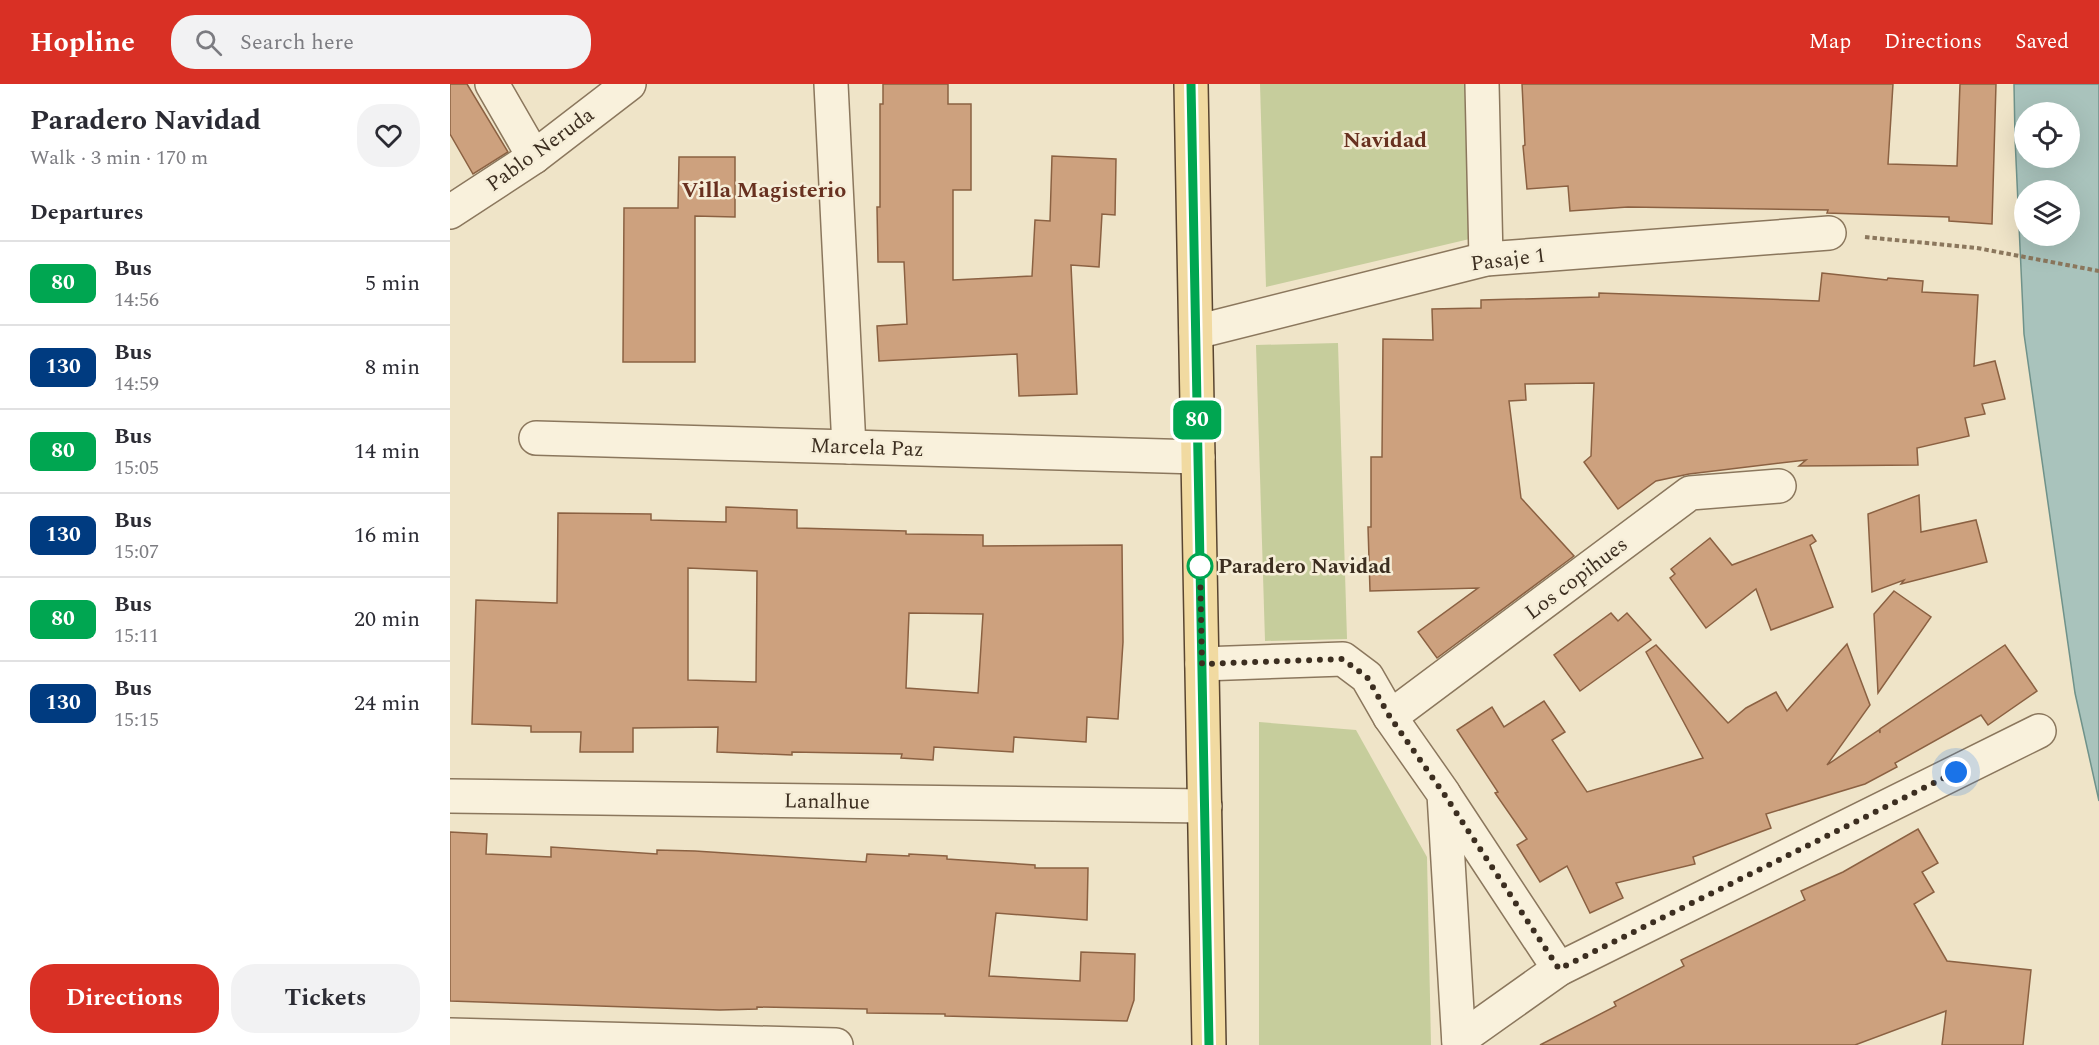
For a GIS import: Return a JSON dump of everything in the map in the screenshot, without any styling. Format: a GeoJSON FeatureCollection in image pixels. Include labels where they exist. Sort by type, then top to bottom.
{"type":"FeatureCollection","features":[{"type":"Feature","properties":{"kind":"main road"},"geometry":{"type":"LineString","coordinates":[[1191,84],[1209,1045]]}},
{"type":"Feature","properties":{"kind":"street"},"geometry":{"type":"LineString","coordinates":[[492,84],[534,157]]}},
{"type":"Feature","properties":{"kind":"street","name":"Pablo Neruda"},"geometry":{"type":"LineString","coordinates":[[450,212],[534,157],[629,84]]}},
{"type":"Feature","properties":{"kind":"street"},"geometry":{"type":"LineString","coordinates":[[831,84],[849,447]]}},
{"type":"Feature","properties":{"kind":"street"},"geometry":{"type":"LineString","coordinates":[[1482,84],[1486,259]]}},
{"type":"Feature","properties":{"kind":"street","name":"Pasaje 1"},"geometry":{"type":"LineString","coordinates":[[1196,332],[1486,259],[1829,233]]}},
{"type":"Feature","properties":{"kind":"street","name":"Marcela Paz"},"geometry":{"type":"LineString","coordinates":[[536,438],[1198,457]]}},
{"type":"Feature","properties":{"kind":"street","name":"Los copihues"},"geometry":{"type":"LineString","coordinates":[[1390,717],[1690,493],[1779,486]]}},
{"type":"Feature","properties":{"kind":"street"},"geometry":{"type":"LineString","coordinates":[[1202,664],[1342,659],[1367,677],[1390,717],[1444,794],[1559,969]]}},
{"type":"Feature","properties":{"kind":"street"},"geometry":{"type":"LineString","coordinates":[[1459,1043],[1559,969],[2039,731]]}},
{"type":"Feature","properties":{"kind":"street"},"geometry":{"type":"LineString","coordinates":[[1444,794],[1459,1043]]}},
{"type":"Feature","properties":{"kind":"street","name":"Lanalhue"},"geometry":{"type":"LineString","coordinates":[[450,796],[1205,806]]}},
{"type":"Feature","properties":{"kind":"street"},"geometry":{"type":"LineString","coordinates":[[450,1035],[563,1042],[836,1045]]}},
{"type":"Feature","properties":{"kind":"path"},"geometry":{"type":"LineString","coordinates":[[1829,233],[1977,248],[2099,271]]}},
{"type":"Feature","properties":{"kind":"green space"},"geometry":{"type":"Polygon","coordinates":[[[1260,84],[1468,84],[1478,237],[1266,287],[1260,84]]]}},
{"type":"Feature","properties":{"kind":"green space"},"geometry":{"type":"Polygon","coordinates":[[[1338,343],[1347,639],[1265,641],[1256,345],[1338,343]]]}},
{"type":"Feature","properties":{"kind":"green space"},"geometry":{"type":"Polygon","coordinates":[[[1259,722],[1356,730],[1427,857],[1431,1045],[1259,1045],[1259,722]]]}},
{"type":"Feature","properties":{"kind":"water"},"geometry":{"type":"Polygon","coordinates":[[[2014,84],[2099,84],[2099,801],[2075,693],[2024,334],[2020,246],[2080,246],[2080,180],[2017,180],[2016,168],[2080,168],[2080,102],[2014,102],[2014,84]]]}},
{"type":"Feature","properties":{"kind":"building"},"geometry":{"type":"Polygon","coordinates":[[[450,84],[467,84],[508,152],[473,174],[450,134],[450,84]]]}},
{"type":"Feature","properties":{"kind":"building"},"geometry":{"type":"Polygon","coordinates":[[[883,84],[948,84],[948,104],[971,104],[971,190],[953,190],[953,280],[1032,276],[1035,220],[1050,221],[1052,156],[1116,159],[1115,215],[1102,214],[1099,267],[1071,265],[1077,394],[1019,396],[1017,354],[879,361],[877,326],[907,324],[904,262],[878,262],[877,207],[880,207],[880,104],[883,104],[883,84]]]}},
{"type":"Feature","properties":{"kind":"building"},"geometry":{"type":"Polygon","coordinates":[[[1522,84],[1893,84],[1888,164],[1957,166],[1960,84],[1996,84],[1992,224],[1949,221],[1949,217],[1827,213],[1828,210],[1628,207],[1570,211],[1568,186],[1527,189],[1523,146],[1525,145],[1522,84]]]}},
{"type":"Feature","properties":{"kind":"building"},"geometry":{"type":"Polygon","coordinates":[[[679,157],[735,157],[735,217],[695,216],[695,362],[623,362],[624,208],[678,208],[679,157]]]}},
{"type":"Feature","properties":{"kind":"building"},"geometry":{"type":"Polygon","coordinates":[[[1822,273],[1887,280],[1888,278],[1923,281],[1922,292],[1978,295],[1974,366],[1995,361],[2005,399],[1982,404],[1985,414],[1965,418],[1969,436],[1917,448],[1918,465],[1799,466],[1806,460],[1689,474],[1656,481],[1618,509],[1584,462],[1591,456],[1594,383],[1525,384],[1526,400],[1509,401],[1521,498],[1574,556],[1437,658],[1418,632],[1478,588],[1370,591],[1368,527],[1371,527],[1371,457],[1382,457],[1383,339],[1433,340],[1432,309],[1481,308],[1481,300],[1599,297],[1599,293],[1819,301],[1822,273]]]}},
{"type":"Feature","properties":{"kind":"building"},"geometry":{"type":"Polygon","coordinates":[[[1919,495],[1921,532],[1976,520],[1987,562],[1901,584],[1904,580],[1872,592],[1868,514],[1919,495]]]}},
{"type":"Feature","properties":{"kind":"building"},"geometry":{"type":"Polygon","coordinates":[[[726,507],[797,510],[797,528],[906,531],[906,534],[983,535],[983,546],[1122,545],[1123,642],[1118,719],[1087,717],[1086,742],[1014,737],[1013,752],[934,747],[933,760],[901,758],[902,754],[792,752],[792,755],[717,752],[718,727],[633,728],[633,752],[580,752],[581,732],[531,732],[531,726],[472,724],[476,600],[557,603],[558,513],[651,514],[651,520],[726,522],[726,507]],[[688,568],[688,680],[756,682],[757,571],[688,568]],[[909,613],[906,688],[978,693],[983,614],[909,613]]]}},
{"type":"Feature","properties":{"kind":"building"},"geometry":{"type":"Polygon","coordinates":[[[1812,535],[1816,541],[1810,545],[1833,607],[1771,630],[1756,589],[1706,628],[1670,578],[1675,574],[1671,569],[1710,538],[1732,565],[1812,535]]]}},
{"type":"Feature","properties":{"kind":"building"},"geometry":{"type":"Polygon","coordinates":[[[1894,591],[1931,617],[1878,693],[1874,614],[1894,591]]]}},
{"type":"Feature","properties":{"kind":"building"},"geometry":{"type":"Polygon","coordinates":[[[1611,613],[1618,621],[1627,613],[1651,640],[1580,691],[1554,655],[1611,613]]]}},
{"type":"Feature","properties":{"kind":"building"},"geometry":{"type":"Polygon","coordinates":[[[1847,644],[1870,705],[1827,765],[1879,730],[1880,733],[1880,729],[2005,645],[2037,691],[1988,725],[1981,715],[1895,763],[1897,767],[1865,784],[1766,814],[1771,828],[1693,857],[1695,864],[1616,883],[1623,898],[1590,913],[1567,866],[1540,882],[1517,845],[1527,839],[1495,793],[1498,792],[1457,730],[1492,707],[1504,727],[1544,701],[1565,732],[1552,740],[1587,792],[1703,758],[1646,652],[1656,645],[1728,723],[1746,708],[1776,692],[1787,711],[1847,644]]]}},
{"type":"Feature","properties":{"kind":"building"},"geometry":{"type":"Polygon","coordinates":[[[1918,829],[1938,863],[1922,872],[1934,892],[1914,904],[1947,961],[2031,970],[2023,1045],[1942,1045],[1946,1011],[1855,1045],[1540,1045],[1616,1006],[1614,1002],[1684,966],[1681,960],[1805,900],[1801,891],[1843,872],[1918,829]]]}},
{"type":"Feature","properties":{"kind":"building"},"geometry":{"type":"Polygon","coordinates":[[[450,832],[487,834],[486,854],[551,857],[551,847],[657,854],[657,850],[695,851],[866,862],[867,854],[909,856],[909,854],[1035,865],[1035,868],[1088,868],[1087,920],[996,913],[989,976],[1080,981],[1081,952],[1135,954],[1134,1000],[1127,1021],[867,1013],[867,1009],[757,1007],[757,1009],[720,1010],[450,1001],[450,832]]]}},
{"type":"Feature","properties":{"kind":"bus line","name":"80"},"geometry":{"type":"LineString","coordinates":[[1191,84],[1209,1045]]}},
{"type":"Feature","properties":{"kind":"place","name":"Paradero Navidad"},"geometry":{"type":"Point","coordinates":[1200,566]}},
{"type":"Feature","properties":{"kind":"district","name":"Navidad"},"geometry":{"type":"Point","coordinates":[1385,139]}},
{"type":"Feature","properties":{"kind":"district","name":"Villa Magisterio"},"geometry":{"type":"Point","coordinates":[764,189]}},
{"type":"Feature","properties":{"kind":"route"},"geometry":{"type":"LineString","coordinates":[[1200,566],[1202,664],[1342,659],[1367,677],[1390,717],[1444,794],[1559,969],[1956,772]]}}]}
